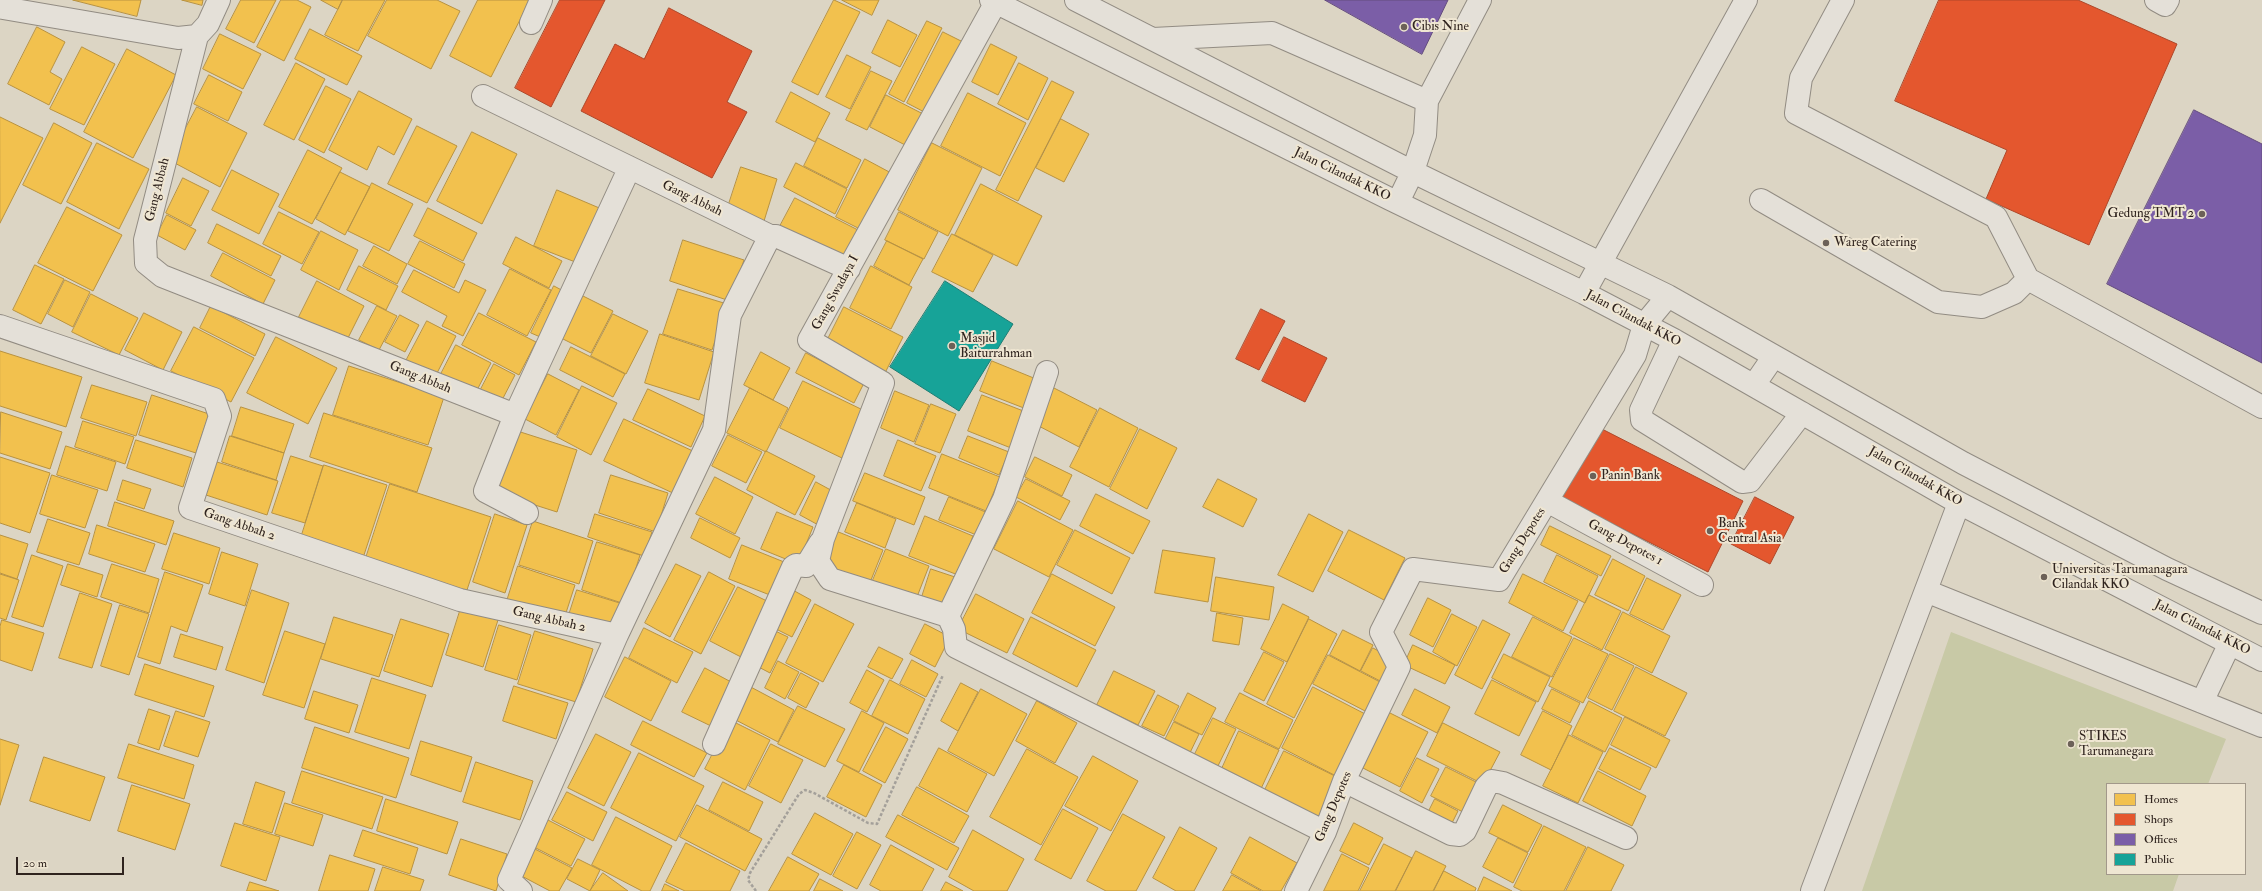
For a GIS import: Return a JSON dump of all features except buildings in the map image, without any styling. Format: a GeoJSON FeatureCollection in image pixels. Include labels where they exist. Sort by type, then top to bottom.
{"type":"FeatureCollection","features":[{"type":"Feature","properties":{"kind":"street","name":"Gang Abbah"},"geometry":{"type":"LineString","coordinates":[[219,0],[208,24],[197,36],[145,240],[146,263],[162,276],[515,415]]}},
{"type":"Feature","properties":{"kind":"street"},"geometry":{"type":"LineString","coordinates":[[531,23],[542,0]]}},
{"type":"Feature","properties":{"kind":"street"},"geometry":{"type":"LineString","coordinates":[[1076,0],[1413,171],[1668,296],[1963,463],[2167,569],[2262,613]]}},
{"type":"Feature","properties":{"kind":"street"},"geometry":{"type":"LineString","coordinates":[[1398,202],[1413,171],[1425,135],[1427,101],[1480,0]]}},
{"type":"Feature","properties":{"kind":"street"},"geometry":{"type":"LineString","coordinates":[[1584,293],[1746,0]]}},
{"type":"Feature","properties":{"kind":"street"},"geometry":{"type":"LineString","coordinates":[[1843,0],[1801,78],[1796,113],[1996,217],[2028,279],[2262,407]]}},
{"type":"Feature","properties":{"kind":"street"},"geometry":{"type":"LineString","coordinates":[[2156,0],[2165,5],[2168,0]]}},
{"type":"Feature","properties":{"kind":"street","name":"Jalan Cilandak KKO"},"geometry":{"type":"LineString","coordinates":[[994,1],[1584,293],[1674,340],[1959,503],[2262,660]]}},
{"type":"Feature","properties":{"kind":"street","name":"Gang Swadaya I"},"geometry":{"type":"LineString","coordinates":[[948,616],[830,580],[818,561],[823,539],[883,383],[809,340],[994,1]]}},
{"type":"Feature","properties":{"kind":"street"},"geometry":{"type":"LineString","coordinates":[[1,10],[178,38],[197,36]]}},
{"type":"Feature","properties":{"kind":"street"},"geometry":{"type":"LineString","coordinates":[[1152,39],[1272,33],[1427,101]]}},
{"type":"Feature","properties":{"kind":"street","name":"Gang Abbah"},"geometry":{"type":"LineString","coordinates":[[484,96],[630,169],[770,236],[776,236],[849,269]]}},
{"type":"Feature","properties":{"kind":"street"},"geometry":{"type":"LineString","coordinates":[[527,513],[485,491],[515,415],[630,169]]}},
{"type":"Feature","properties":{"kind":"street"},"geometry":{"type":"LineString","coordinates":[[1761,200],[1938,302],[1982,307],[2014,293],[2028,279]]}},
{"type":"Feature","properties":{"kind":"street"},"geometry":{"type":"LineString","coordinates":[[520,891],[509,880],[617,635],[714,430],[730,315],[770,236]]}},
{"type":"Feature","properties":{"kind":"street"},"geometry":{"type":"LineString","coordinates":[[1644,325],[1668,296]]}},
{"type":"Feature","properties":{"kind":"street","name":"Gang Depotes"},"geometry":{"type":"LineString","coordinates":[[1296,891],[1325,832],[1344,781],[1399,667],[1381,632],[1413,568],[1498,580],[1635,355],[1644,325]]}},
{"type":"Feature","properties":{"kind":"street","name":"Gang Abbah 2"},"geometry":{"type":"LineString","coordinates":[[0,326],[214,399],[220,416],[190,508],[460,600],[617,635]]}},
{"type":"Feature","properties":{"kind":"street"},"geometry":{"type":"LineString","coordinates":[[1674,340],[1640,410],[1642,420],[1742,482],[1750,481],[1802,413]]}},
{"type":"Feature","properties":{"kind":"street"},"geometry":{"type":"LineString","coordinates":[[1754,386],[1774,356]]}},
{"type":"Feature","properties":{"kind":"street"},"geometry":{"type":"LineString","coordinates":[[1047,372],[1004,499],[948,616],[954,629],[956,647],[1325,832]]}},
{"type":"Feature","properties":{"kind":"street","name":"Gang Depotes 1"},"geometry":{"type":"LineString","coordinates":[[1547,501],[1702,585]]}},
{"type":"Feature","properties":{"kind":"street"},"geometry":{"type":"LineString","coordinates":[[1812,891],[1959,503]]}},
{"type":"Feature","properties":{"kind":"street"},"geometry":{"type":"LineString","coordinates":[[714,744],[793,567],[796,565],[806,566],[823,539]]}},
{"type":"Feature","properties":{"kind":"street"},"geometry":{"type":"LineString","coordinates":[[1926,591],[2262,726]]}},
{"type":"Feature","properties":{"kind":"street"},"geometry":{"type":"LineString","coordinates":[[2202,702],[2230,643]]}},
{"type":"Feature","properties":{"kind":"street"},"geometry":{"type":"LineString","coordinates":[[1344,781],[1451,834],[1460,835],[1465,832],[1486,787],[1492,781],[1504,783],[1626,838]]}},
{"type":"Feature","properties":{"kind":"path"},"geometry":{"type":"LineString","coordinates":[[756,891],[748,880],[750,873],[799,794],[805,790],[814,793],[868,823],[877,824],[956,647]]}},
{"type":"Feature","properties":{"kind":"green space","name":"STIKES Tarumanegara"},"geometry":{"type":"Polygon","coordinates":[[[1951,632],[2226,739],[2208,783],[2106,783],[2106,875],[2179,875],[2173,891],[1862,891],[1951,632]]]}},
{"type":"Feature","properties":{"kind":"place","name":"Cibis Nine"},"geometry":{"type":"Point","coordinates":[1404,27]}},
{"type":"Feature","properties":{"kind":"place","name":"Gedung TMT 2"},"geometry":{"type":"Point","coordinates":[2202,214]}},
{"type":"Feature","properties":{"kind":"place","name":"Wareg Catering"},"geometry":{"type":"Point","coordinates":[1826,243]}},
{"type":"Feature","properties":{"kind":"place","name":"Masjid Baiturrahman"},"geometry":{"type":"Point","coordinates":[952,346]}},
{"type":"Feature","properties":{"kind":"place","name":"Panin Bank"},"geometry":{"type":"Point","coordinates":[1593,476]}},
{"type":"Feature","properties":{"kind":"place","name":"Bank Central Asia"},"geometry":{"type":"Point","coordinates":[1710,531]}},
{"type":"Feature","properties":{"kind":"place","name":"Universitas Tarumanagara Cilandak KKO"},"geometry":{"type":"Point","coordinates":[2044,577]}},
{"type":"Feature","properties":{"kind":"place","name":"STIKES Tarumanegara"},"geometry":{"type":"Point","coordinates":[2071,744]}}]}
